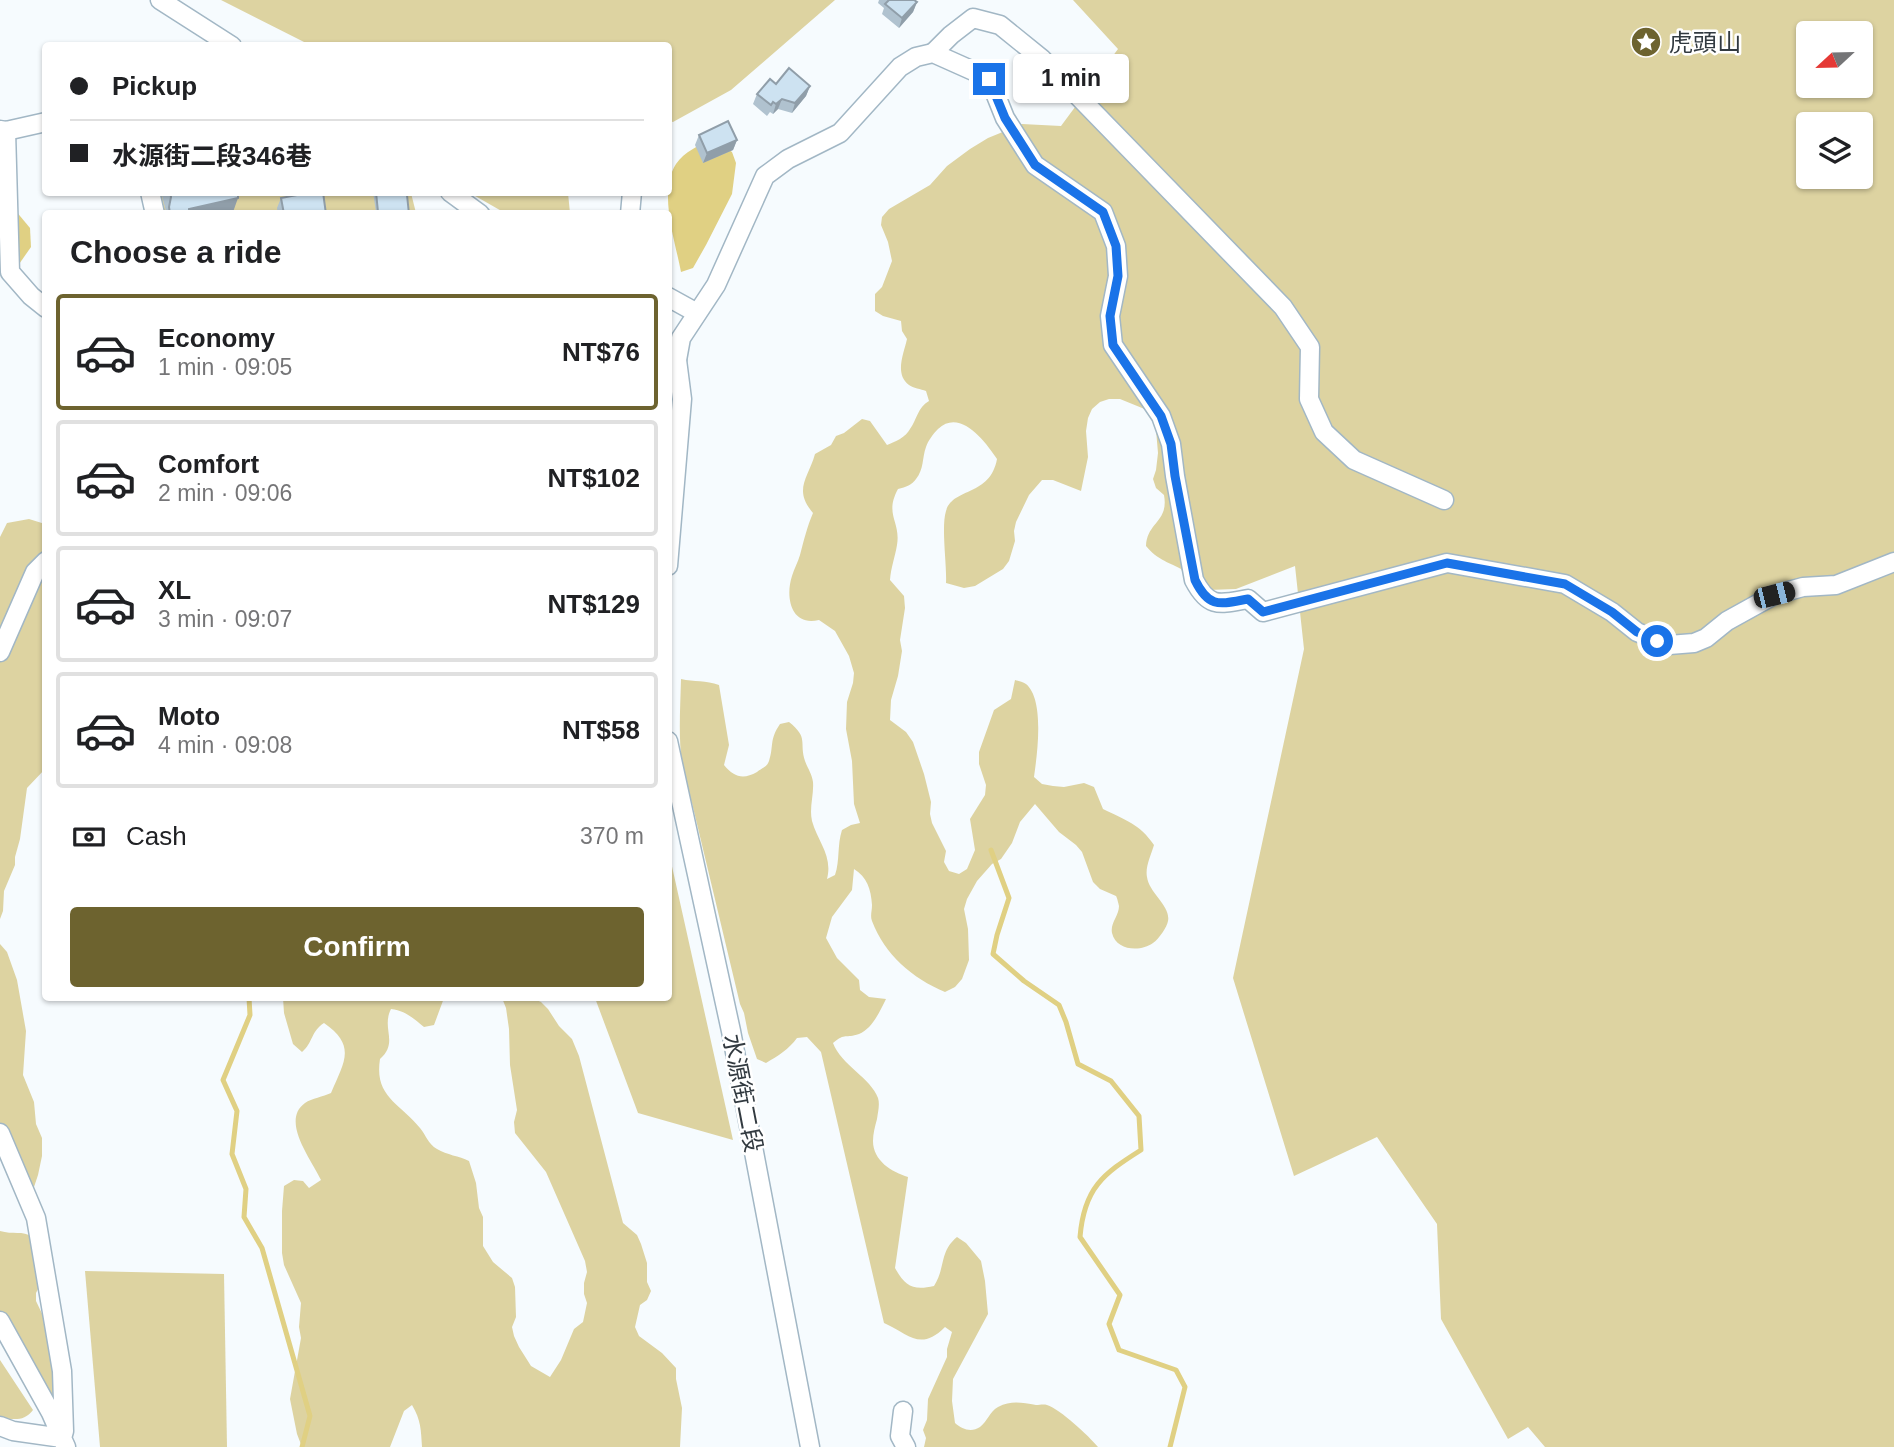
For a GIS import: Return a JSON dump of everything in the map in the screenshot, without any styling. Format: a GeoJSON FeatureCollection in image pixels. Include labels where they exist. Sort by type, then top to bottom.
{"type":"FeatureCollection","features":[{"type":"Feature","properties":{"kind":"street"},"geometry":{"type":"LineString","coordinates":[[160,0],[226,42]]}},
{"type":"Feature","properties":{"kind":"street"},"geometry":{"type":"LineString","coordinates":[[672,518],[682,398],[673,355],[716,285],[765,176],[788,159],[841,133],[900,67],[916,57],[933,53],[973,18],[1000,25],[1042,59],[1283,307],[1310,347],[1309,399],[1324,432],[1354,460],[1444,500]]}},
{"type":"Feature","properties":{"kind":"street"},"geometry":{"type":"LineString","coordinates":[[933,53],[989,79],[1005,118],[1035,165],[1103,212],[1116,246],[1118,276],[1110,316],[1113,345],[1161,416],[1171,444],[1195,580],[1202,595],[1214,602],[1248,599],[1263,612],[1447,563],[1565,584],[1612,612],[1637,632],[1669,645],[1694,643],[1706,638],[1727,621],[1774,595],[1803,587],[1836,585],[1894,562]]}},
{"type":"Feature","properties":{"kind":"street"},"geometry":{"type":"LineString","coordinates":[[42,123],[3,130],[10,272],[42,305]]}},
{"type":"Feature","properties":{"kind":"street"},"geometry":{"type":"LineString","coordinates":[[455,196],[475,210]]}},
{"type":"Feature","properties":{"kind":"street"},"geometry":{"type":"LineString","coordinates":[[672,300],[697,313]]}},
{"type":"Feature","properties":{"kind":"street"},"geometry":{"type":"LineString","coordinates":[[0,652],[35,572],[42,565]]}},
{"type":"Feature","properties":{"kind":"street","name":"水源街二段"},"geometry":{"type":"LineString","coordinates":[[672,759],[731,1031],[810,1447]]}},
{"type":"Feature","properties":{"kind":"street"},"geometry":{"type":"LineString","coordinates":[[0,1133],[36,1218],[62,1371],[64,1442]]}},
{"type":"Feature","properties":{"kind":"street"},"geometry":{"type":"LineString","coordinates":[[0,1321],[64,1442]]}},
{"type":"Feature","properties":{"kind":"street"},"geometry":{"type":"LineString","coordinates":[[903,1411],[900,1436],[906,1447]]}},
{"type":"Feature","properties":{"kind":"street"},"geometry":{"type":"LineString","coordinates":[[0,1426],[64,1442]]}},
{"type":"Feature","properties":{"kind":"shaded area"},"geometry":{"type":"Polygon","coordinates":[[[221,0],[835,0],[731,90],[673,122],[672,42],[304,42],[221,0]]]}},
{"type":"Feature","properties":{"kind":"shaded area"},"geometry":{"type":"Polygon","coordinates":[[[1073,0],[1894,0],[1894,1447],[1545,1447],[1528,1427],[1508,1439],[1441,1319],[1437,1224],[1377,1137],[1294,1176],[1233,978],[1304,649],[1295,566],[1236,589],[1208,590],[1191,587],[1181,569],[1154,554],[1146,546],[1147,538],[1161,517],[1165,504],[1164,495],[1156,488],[1153,479],[1158,453],[1155,418],[1147,410],[1120,399],[1109,399],[1092,409],[1088,418],[1088,457],[1081,491],[1053,480],[1042,480],[1029,495],[1016,522],[1015,541],[1009,561],[1003,569],[975,586],[964,588],[946,583],[944,526],[950,503],[980,486],[993,471],[997,459],[979,436],[955,422],[938,429],[927,445],[919,475],[911,484],[898,489],[892,505],[898,537],[890,580],[904,596],[905,608],[900,640],[902,651],[891,700],[890,720],[906,732],[913,742],[931,802],[932,823],[946,851],[944,862],[949,871],[959,874],[967,869],[975,850],[970,819],[985,795],[986,785],[979,764],[979,752],[994,710],[1011,699],[1015,680],[1026,684],[1036,702],[1038,728],[1034,777],[1042,784],[1053,786],[1084,783],[1094,787],[1103,809],[1132,823],[1143,832],[1154,845],[1147,877],[1168,915],[1162,933],[1148,946],[1136,949],[1118,943],[1112,933],[1119,910],[1116,896],[1100,889],[1093,882],[1082,852],[1059,832],[1035,804],[1020,822],[1012,843],[1001,859],[992,864],[977,881],[967,899],[964,909],[969,960],[962,979],[955,987],[945,992],[922,980],[892,955],[871,919],[872,905],[867,884],[854,869],[852,890],[832,917],[826,938],[837,958],[859,980],[860,990],[869,997],[886,999],[864,1032],[833,1043],[842,1058],[869,1084],[878,1098],[879,1108],[873,1141],[876,1154],[890,1169],[908,1177],[895,1268],[910,1286],[934,1286],[945,1254],[957,1237],[966,1243],[981,1261],[985,1281],[988,1314],[953,1379],[955,1423],[973,1430],[980,1427],[998,1407],[1008,1403],[1046,1405],[1066,1417],[1098,1447],[924,1447],[926,1438],[923,1430],[927,1420],[928,1399],[947,1357],[952,1332],[945,1327],[921,1340],[884,1323],[821,1052],[807,1037],[797,1038],[783,1052],[766,1063],[757,1059],[740,1004],[683,772],[680,742],[681,679],[719,685],[729,745],[724,765],[735,775],[747,776],[767,765],[774,734],[780,724],[789,722],[799,732],[803,755],[813,782],[812,821],[828,863],[827,879],[835,875],[842,830],[860,823],[854,804],[852,761],[846,729],[847,702],[854,673],[849,656],[835,631],[819,620],[810,621],[796,615],[789,593],[813,513],[807,505],[803,490],[815,454],[831,445],[836,436],[862,419],[870,421],[887,445],[908,432],[920,410],[929,401],[926,391],[909,385],[902,375],[901,363],[907,339],[902,331],[901,321],[875,311],[875,294],[882,287],[892,261],[881,225],[882,217],[889,209],[930,185],[947,166],[988,138],[1022,124],[1061,126],[1118,49],[1073,0]]]}},
{"type":"Feature","properties":{"kind":"shaded area"},"geometry":{"type":"Polygon","coordinates":[[[712,138],[732,152],[736,163],[732,194],[693,268],[681,272],[668,196],[672,196],[672,173],[676,164],[692,149],[712,138]]]}},
{"type":"Feature","properties":{"kind":"shaded area"},"geometry":{"type":"Polygon","coordinates":[[[158,196],[412,196],[415,210],[161,210],[158,196]]]}},
{"type":"Feature","properties":{"kind":"shaded area"},"geometry":{"type":"Polygon","coordinates":[[[475,196],[568,196],[570,210],[500,210],[475,196]]]}},
{"type":"Feature","properties":{"kind":"shaded area"},"geometry":{"type":"Polygon","coordinates":[[[10,204],[30,228],[31,247],[17,267],[10,204]]]}},
{"type":"Feature","properties":{"kind":"shaded area"},"geometry":{"type":"Polygon","coordinates":[[[29,519],[42,523],[42,772],[27,788],[15,865],[4,891],[0,919],[0,537],[7,523],[29,519]]]}},
{"type":"Feature","properties":{"kind":"shaded area"},"geometry":{"type":"Polygon","coordinates":[[[672,866],[733,1140],[638,1113],[596,1001],[672,1001],[672,866]]]}},
{"type":"Feature","properties":{"kind":"shaded area"},"geometry":{"type":"Polygon","coordinates":[[[0,944],[7,952],[17,980],[26,1031],[23,1075],[34,1102],[36,1124],[42,1138],[42,1156],[32,1193],[0,1142],[0,944]]]}},
{"type":"Feature","properties":{"kind":"shaded area"},"geometry":{"type":"Polygon","coordinates":[[[283,1001],[443,1001],[434,1025],[424,1027],[405,1013],[391,1009],[388,1016],[388,1047],[380,1059],[381,1082],[390,1098],[412,1119],[434,1147],[469,1161],[483,1217],[483,1246],[493,1262],[512,1278],[515,1287],[516,1317],[512,1327],[514,1336],[531,1366],[550,1377],[561,1360],[574,1329],[583,1322],[587,1303],[584,1283],[587,1272],[585,1261],[546,1172],[515,1133],[517,1110],[510,1065],[509,1029],[503,1001],[539,1001],[548,1009],[572,1039],[579,1056],[623,1223],[637,1235],[647,1263],[647,1282],[651,1291],[647,1300],[640,1305],[635,1327],[639,1336],[662,1353],[676,1368],[682,1408],[680,1447],[422,1447],[419,1420],[412,1405],[404,1411],[390,1447],[302,1447],[290,1399],[301,1338],[301,1303],[284,1265],[282,1253],[284,1186],[294,1180],[303,1181],[309,1188],[321,1180],[300,1141],[296,1120],[298,1111],[305,1103],[331,1093],[345,1055],[341,1039],[324,1023],[302,1052],[293,1044],[283,1001]]]}},
{"type":"Feature","properties":{"kind":"shaded area"},"geometry":{"type":"Polygon","coordinates":[[[0,1231],[33,1237],[40,1285],[36,1301],[57,1345],[58,1390],[46,1401],[0,1333],[0,1231]]]}},
{"type":"Feature","properties":{"kind":"shaded area"},"geometry":{"type":"Polygon","coordinates":[[[85,1271],[224,1274],[227,1447],[100,1447],[85,1271]]]}},
{"type":"Feature","properties":{"kind":"shaded area"},"geometry":{"type":"Polygon","coordinates":[[[0,1360],[33,1410],[22,1418],[0,1418],[0,1360]]]}},
{"type":"Feature","properties":{"kind":"building"},"geometry":{"type":"Polygon","coordinates":[[[889,0],[917,2],[902,18],[885,4],[889,0]]]}},
{"type":"Feature","properties":{"kind":"building"},"geometry":{"type":"Polygon","coordinates":[[[789,68],[810,86],[795,103],[782,99],[771,105],[757,94],[770,79],[776,84],[789,68]]]}},
{"type":"Feature","properties":{"kind":"building"},"geometry":{"type":"Polygon","coordinates":[[[728,121],[737,140],[707,153],[699,135],[728,121]]]}},
{"type":"Feature","properties":{"kind":"building"},"geometry":{"type":"Polygon","coordinates":[[[324,196],[325,210],[283,210],[281,198],[324,196]]]}},
{"type":"Feature","properties":{"kind":"building"},"geometry":{"type":"Polygon","coordinates":[[[376,196],[407,196],[409,210],[378,210],[376,196]]]}},
{"type":"Feature","properties":{"kind":"building"},"geometry":{"type":"Polygon","coordinates":[[[171,197],[238,198],[189,210],[169,210],[171,197]]]}},
{"type":"Feature","properties":{"kind":"waterway"},"geometry":{"type":"LineString","coordinates":[[991,850],[1009,898],[993,954],[1024,981],[1059,1005],[1078,1064],[1111,1081],[1139,1116],[1141,1150],[1116,1167],[1098,1184],[1086,1206],[1080,1237],[1120,1295],[1109,1324],[1119,1350],[1176,1370],[1185,1387],[1170,1447]]}},
{"type":"Feature","properties":{"kind":"waterway"},"geometry":{"type":"LineString","coordinates":[[249,1001],[250,1015],[223,1080],[237,1111],[232,1154],[246,1189],[244,1217],[262,1248],[310,1416],[302,1447]]}},
{"type":"Feature","properties":{"kind":"place","name":"虎頭山"},"geometry":{"type":"Point","coordinates":[1646,42]}},
{"type":"Feature","properties":{"kind":"route"},"geometry":{"type":"LineString","coordinates":[[989,79],[1005,118],[1035,165],[1103,212],[1116,246],[1118,276],[1110,316],[1113,345],[1161,416],[1171,444],[1195,580],[1202,595],[1214,602],[1248,599],[1263,612],[1447,563],[1565,584],[1612,612],[1637,632],[1657,641]]}}]}
